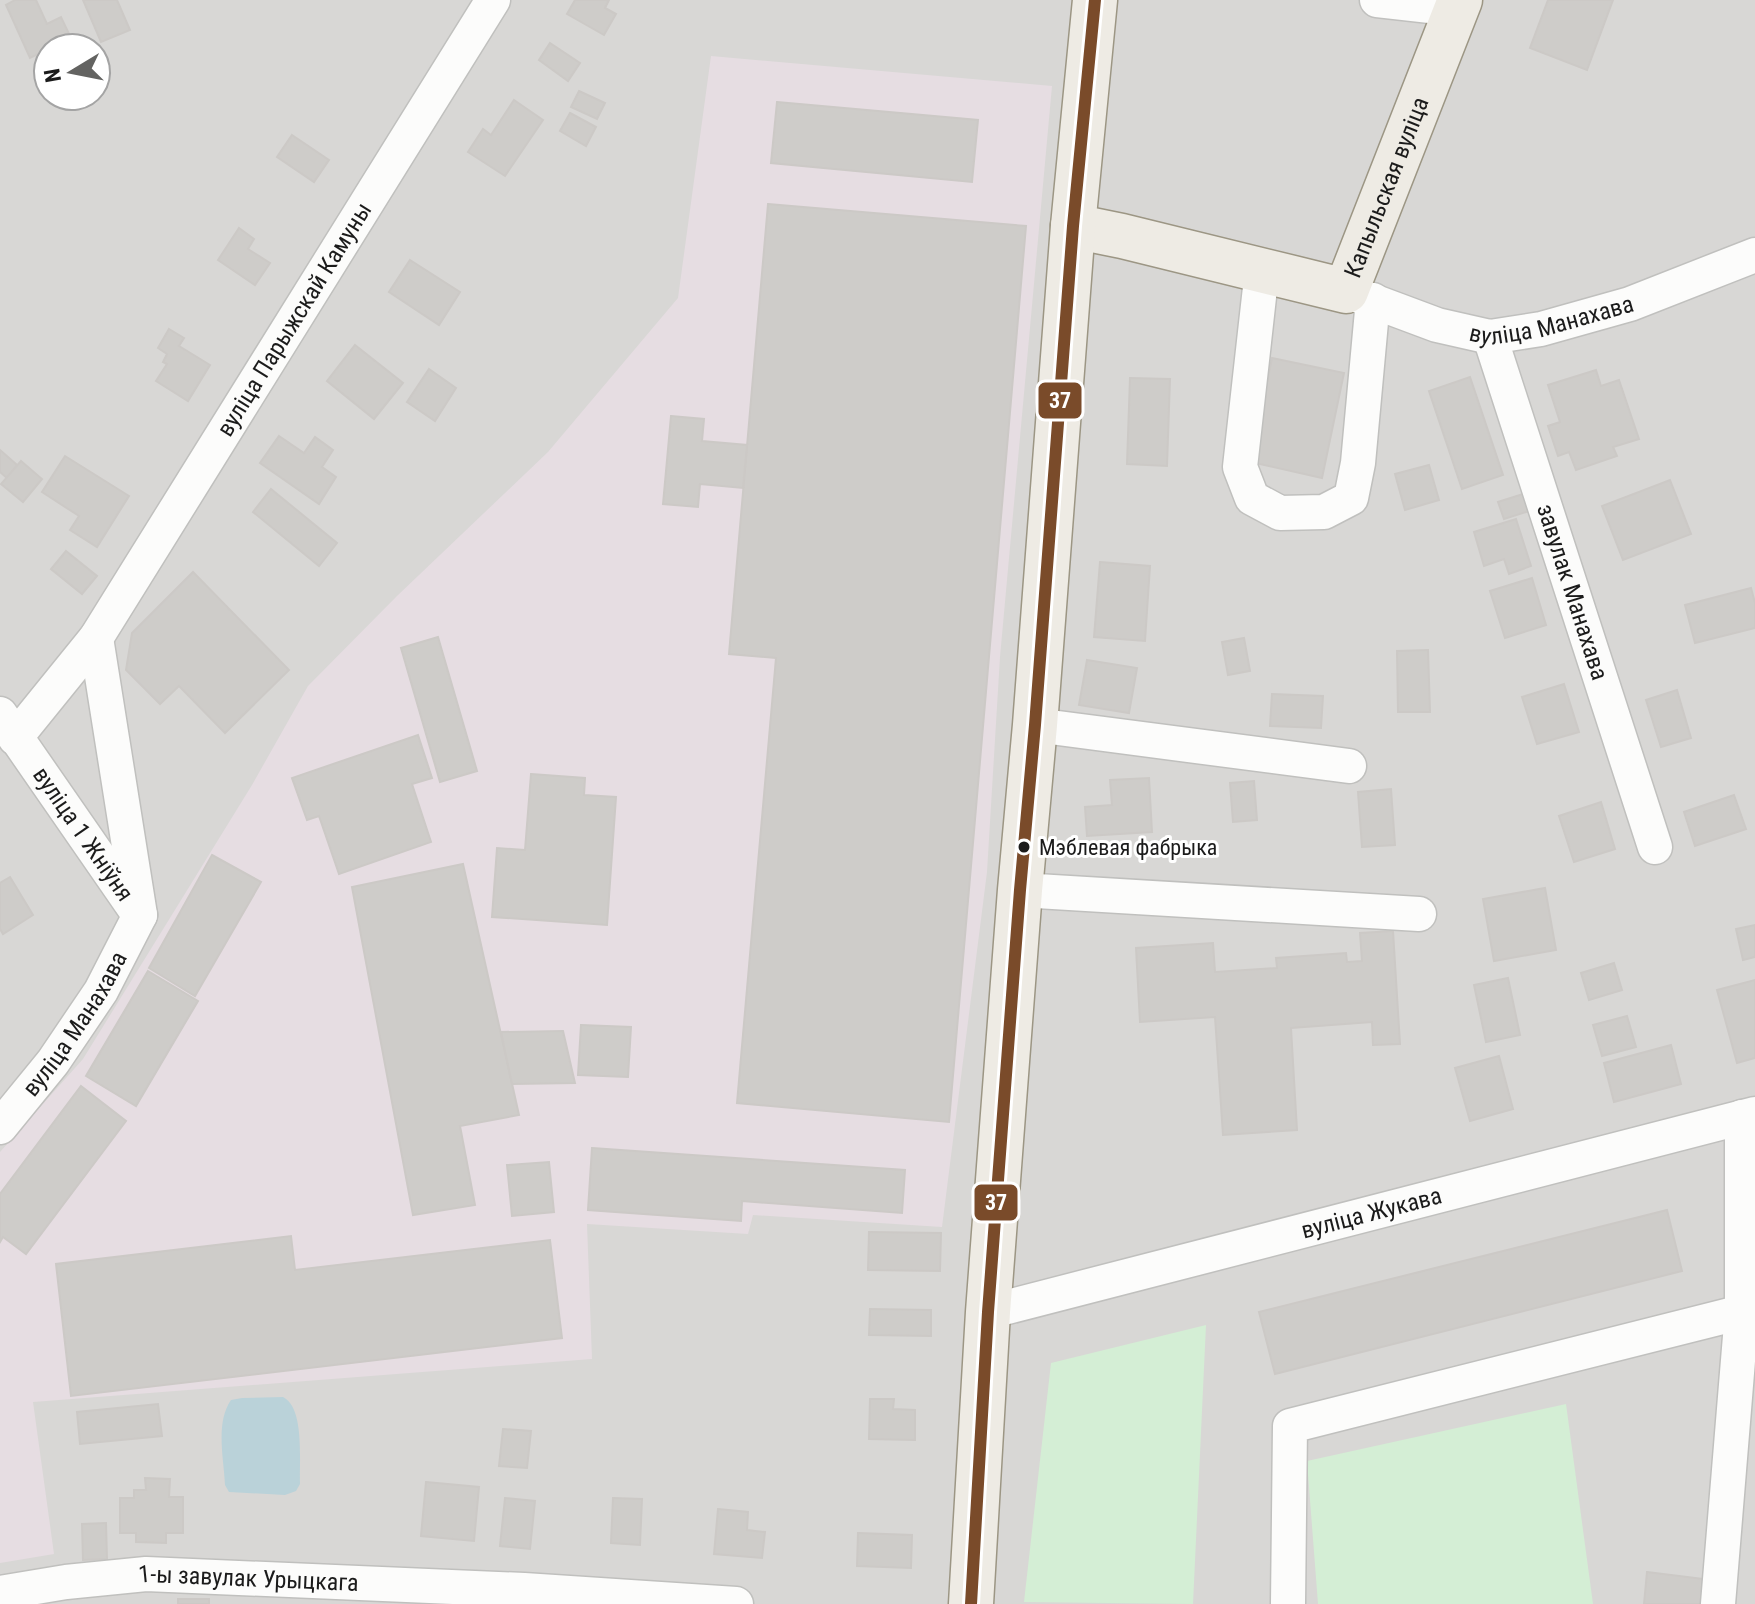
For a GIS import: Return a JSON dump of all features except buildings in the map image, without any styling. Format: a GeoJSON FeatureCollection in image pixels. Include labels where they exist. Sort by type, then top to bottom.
{"type":"FeatureCollection","features":[{"type":"Feature","properties":{"kind":"main road"},"geometry":{"type":"LineString","coordinates":[[971,1604],[988,1312],[1020,890],[1073,226],[1095,0]]}},
{"type":"Feature","properties":{"kind":"main road","name":"Капыльская вуліца"},"geometry":{"type":"LineString","coordinates":[[1073,226],[1360,296],[1458,4]]}},
{"type":"Feature","properties":{"kind":"street","name":"вуліца Парыжскай Камуны"},"geometry":{"type":"LineString","coordinates":[[8,726],[96,638],[493,0]]}},
{"type":"Feature","properties":{"kind":"street"},"geometry":{"type":"LineString","coordinates":[[1377,0],[1458,4]]}},
{"type":"Feature","properties":{"kind":"street","name":"вуліца Манахава"},"geometry":{"type":"LineString","coordinates":[[1360,296],[1437,325],[1490,337],[1541,329],[1630,304],[1755,255]]}},
{"type":"Feature","properties":{"kind":"street"},"geometry":{"type":"LineString","coordinates":[[1262,270],[1240,467],[1252,498],[1280,513],[1324,512],[1351,498],[1358,463],[1360,296]]}},
{"type":"Feature","properties":{"kind":"street","name":"завулак Манахава"},"geometry":{"type":"LineString","coordinates":[[1490,337],[1655,847]]}},
{"type":"Feature","properties":{"kind":"street"},"geometry":{"type":"LineString","coordinates":[[96,638],[140,915]]}},
{"type":"Feature","properties":{"kind":"street"},"geometry":{"type":"LineString","coordinates":[[1035,725],[1349,766]]}},
{"type":"Feature","properties":{"kind":"street","name":"вуліца 1 Жніўня"},"geometry":{"type":"LineString","coordinates":[[8,726],[140,915]]}},
{"type":"Feature","properties":{"kind":"street"},"geometry":{"type":"LineString","coordinates":[[1020,890],[1419,914]]}},
{"type":"Feature","properties":{"kind":"street","name":"вуліца Манахава"},"geometry":{"type":"LineString","coordinates":[[0,1127],[53,1062],[101,991],[140,915]]}},
{"type":"Feature","properties":{"kind":"street"},"geometry":{"type":"LineString","coordinates":[[1718,1604],[1740,1492],[1748,1116]]}},
{"type":"Feature","properties":{"kind":"street","name":"вуліца Жукава"},"geometry":{"type":"LineString","coordinates":[[988,1312],[1748,1116]]}},
{"type":"Feature","properties":{"kind":"street"},"geometry":{"type":"LineString","coordinates":[[1288,1604],[1290,1426],[1742,1312]]}},
{"type":"Feature","properties":{"kind":"street","name":"1-ы завулак Урыцкага"},"geometry":{"type":"LineString","coordinates":[[0,1593],[146,1574],[523,1597],[736,1604]]}},
{"type":"Feature","properties":{"kind":"shaded area"},"geometry":{"type":"Polygon","coordinates":[[[0,0],[1755,0],[1755,1604],[0,1604],[0,0]]]}},
{"type":"Feature","properties":{"kind":"shaded area"},"geometry":{"type":"Polygon","coordinates":[[[711,56],[1052,86],[1000,657],[987,872],[942,1227],[753,1215],[748,1234],[587,1224],[592,1359],[33,1402],[54,1554],[0,1563],[0,1152],[83,1059],[252,785],[308,686],[548,452],[678,298],[711,56]]]}},
{"type":"Feature","properties":{"kind":"green space"},"geometry":{"type":"Polygon","coordinates":[[[1206,1325],[1193,1604],[1024,1602],[1051,1363],[1206,1325]]]}},
{"type":"Feature","properties":{"kind":"green space"},"geometry":{"type":"Polygon","coordinates":[[[1566,1404],[1593,1604],[1318,1604],[1307,1461],[1566,1404]]]}},
{"type":"Feature","properties":{"kind":"water"},"geometry":{"type":"Polygon","coordinates":[[[283,1397],[290,1403],[298,1423],[300,1484],[296,1491],[285,1495],[229,1492],[225,1485],[222,1430],[231,1400],[283,1397]]]}},
{"type":"Feature","properties":{"kind":"transit line","name":"37"},"geometry":{"type":"LineString","coordinates":[[971,1604],[988,1312],[1020,890],[1073,226],[1095,0]]}},
{"type":"Feature","properties":{"kind":"place","name":"Мэблевая фабрыка"},"geometry":{"type":"Point","coordinates":[1024,847]}}]}
